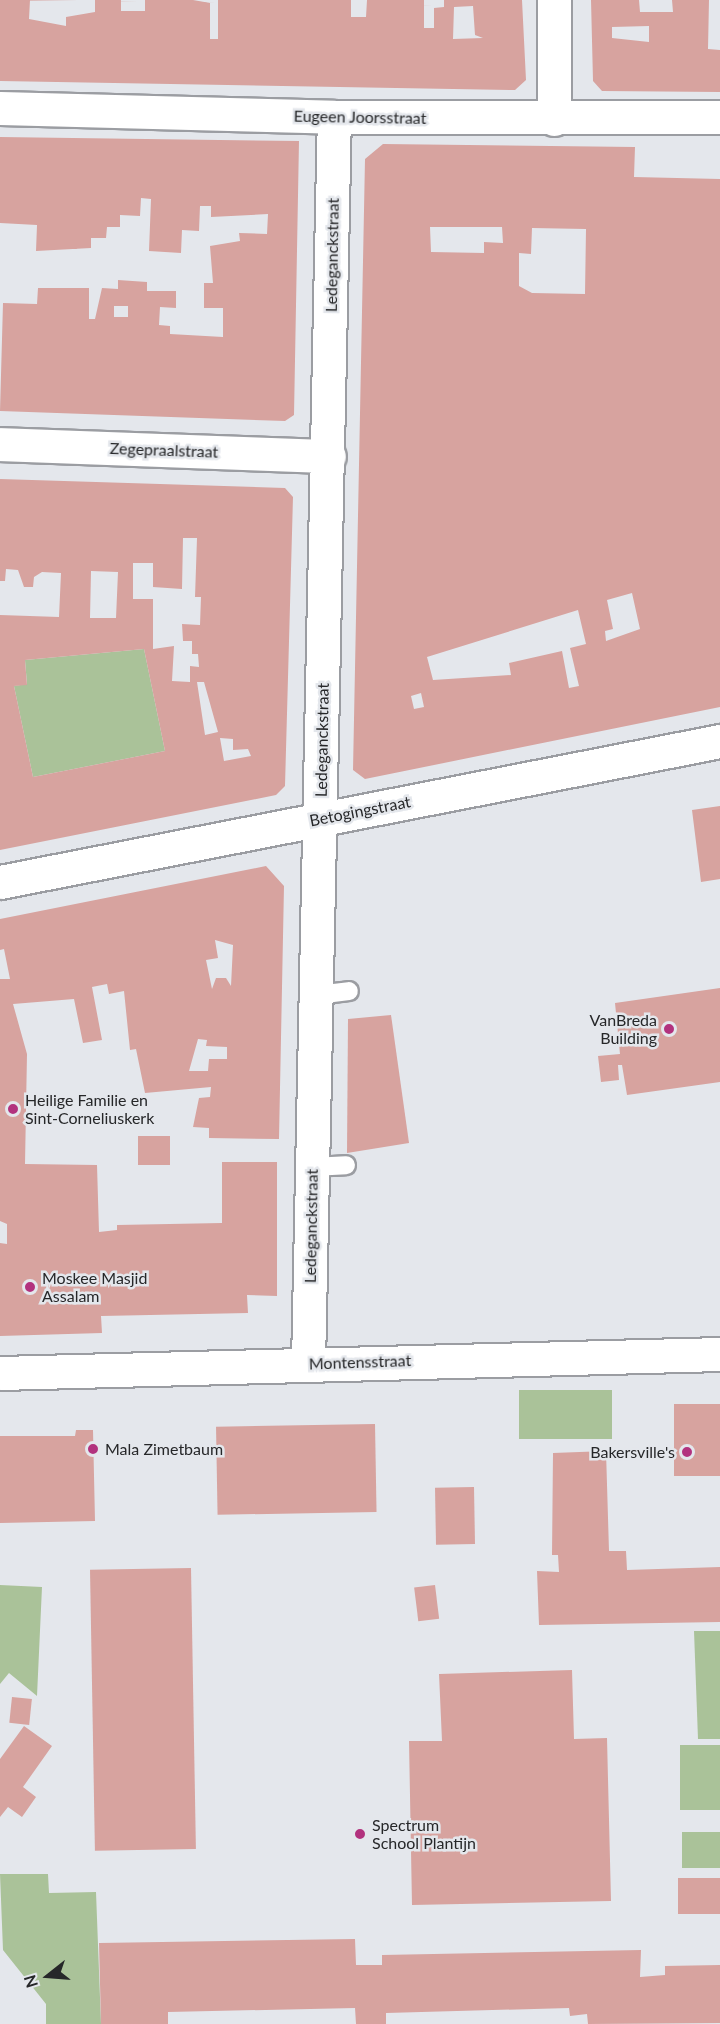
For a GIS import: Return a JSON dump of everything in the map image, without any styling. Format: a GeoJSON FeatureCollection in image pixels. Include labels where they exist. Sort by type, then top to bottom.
{"type":"FeatureCollection","features":[{"type":"Feature","properties":{"kind":"street"},"geometry":{"type":"LineString","coordinates":[[554,0],[554,119]]}},
{"type":"Feature","properties":{"kind":"street","name":"Eugeen Joorsstraat"},"geometry":{"type":"LineString","coordinates":[[0,108],[334,117],[554,119],[720,117]]}},
{"type":"Feature","properties":{"kind":"street","name":"Ledeganckstraat"},"geometry":{"type":"LineString","coordinates":[[309,1364],[334,117]]}},
{"type":"Feature","properties":{"kind":"street","name":"Zegepraalstraat"},"geometry":{"type":"LineString","coordinates":[[0,444],[329,456]]}},
{"type":"Feature","properties":{"kind":"street","name":"Betogingstraat"},"geometry":{"type":"LineString","coordinates":[[0,882],[720,741]]}},
{"type":"Feature","properties":{"kind":"street","name":"Montensstraat"},"geometry":{"type":"LineString","coordinates":[[0,1373],[720,1354]]}},
{"type":"Feature","properties":{"kind":"lane"},"geometry":{"type":"LineString","coordinates":[[317,995],[349,991]]}},
{"type":"Feature","properties":{"kind":"lane"},"geometry":{"type":"LineString","coordinates":[[312,1167],[346,1165]]}},
{"type":"Feature","properties":{"kind":"green space"},"geometry":{"type":"Polygon","coordinates":[[[144,649],[165,751],[33,777],[14,686],[27,684],[25,660],[144,649]]]}},
{"type":"Feature","properties":{"kind":"green space"},"geometry":{"type":"Polygon","coordinates":[[[519,1390],[612,1390],[612,1439],[519,1439],[519,1390]]]}},
{"type":"Feature","properties":{"kind":"green space"},"geometry":{"type":"Polygon","coordinates":[[[0,1585],[42,1587],[37,1696],[9,1673],[0,1684],[0,1585]]]}},
{"type":"Feature","properties":{"kind":"green space"},"geometry":{"type":"Polygon","coordinates":[[[694,1631],[720,1631],[720,1739],[698,1739],[694,1631]]]}},
{"type":"Feature","properties":{"kind":"green space"},"geometry":{"type":"Polygon","coordinates":[[[680,1745],[720,1745],[720,1810],[680,1810],[680,1745]]]}},
{"type":"Feature","properties":{"kind":"green space"},"geometry":{"type":"Polygon","coordinates":[[[682,1832],[720,1832],[720,1868],[682,1868],[682,1832]]]}},
{"type":"Feature","properties":{"kind":"green space"},"geometry":{"type":"Polygon","coordinates":[[[0,1874],[48,1874],[49,1893],[96,1892],[101,2024],[46,2024],[46,2004],[3,1950],[0,1874]]]}},
{"type":"Feature","properties":{"kind":"building"},"geometry":{"type":"Polygon","coordinates":[[[0,0],[30,0],[29,19],[66,26],[66,17],[95,12],[95,0],[121,0],[121,11],[145,11],[145,0],[193,0],[210,3],[210,39],[218,39],[218,0],[351,0],[351,17],[366,17],[367,0],[424,0],[424,28],[434,28],[434,8],[444,7],[444,0],[522,0],[526,80],[515,90],[0,81],[0,0]],[[473,6],[454,7],[453,39],[483,38],[475,35],[473,6]]]}},
{"type":"Feature","properties":{"kind":"building"},"geometry":{"type":"Polygon","coordinates":[[[591,0],[639,0],[640,12],[673,12],[672,0],[709,0],[708,49],[720,50],[720,92],[602,91],[593,81],[591,0]],[[649,26],[612,27],[612,38],[649,42],[649,26]]]}},
{"type":"Feature","properties":{"kind":"building"},"geometry":{"type":"Polygon","coordinates":[[[0,137],[299,141],[294,415],[285,421],[0,411],[3,303],[37,304],[38,288],[89,288],[89,319],[95,319],[102,288],[118,289],[118,280],[147,282],[147,291],[176,291],[176,308],[160,307],[159,325],[170,326],[170,334],[223,337],[223,308],[204,308],[204,283],[213,283],[210,246],[240,241],[239,233],[267,234],[268,214],[211,217],[211,206],[200,206],[199,231],[182,230],[181,253],[149,251],[151,199],[141,198],[140,216],[120,215],[120,227],[107,227],[106,238],[91,238],[91,248],[36,251],[37,225],[0,223],[0,137]],[[114,306],[114,317],[128,317],[128,306],[114,306]]]}},
{"type":"Feature","properties":{"kind":"building"},"geometry":{"type":"Polygon","coordinates":[[[383,144],[635,147],[634,177],[720,179],[720,707],[365,779],[353,770],[365,159],[383,144]],[[430,227],[431,252],[484,253],[484,242],[503,243],[502,227],[430,227]],[[532,228],[531,254],[519,253],[519,286],[532,293],[585,294],[586,229],[532,228]],[[632,593],[607,600],[613,629],[605,631],[606,641],[640,629],[632,593]],[[578,610],[427,657],[433,680],[511,675],[509,663],[562,651],[569,688],[579,686],[570,648],[586,644],[578,610]],[[421,693],[411,696],[414,709],[424,707],[421,693]]]}},
{"type":"Feature","properties":{"kind":"building"},"geometry":{"type":"Polygon","coordinates":[[[0,479],[285,488],[293,497],[285,786],[276,795],[0,850],[0,615],[59,617],[61,573],[42,572],[34,577],[33,587],[24,587],[18,570],[6,569],[5,581],[0,581],[0,479]],[[183,538],[182,589],[153,587],[153,563],[133,563],[133,599],[153,599],[153,649],[174,646],[172,681],[190,682],[190,666],[199,667],[198,654],[192,654],[192,641],[183,641],[182,624],[200,625],[201,597],[195,597],[197,538],[183,538]],[[91,571],[90,618],[116,618],[118,572],[91,571]],[[144,649],[25,660],[27,685],[14,686],[33,777],[165,751],[144,649]],[[197,682],[205,735],[218,732],[204,682],[197,682]],[[220,738],[224,761],[251,756],[248,749],[233,750],[233,739],[220,738]]]}},
{"type":"Feature","properties":{"kind":"building"},"geometry":{"type":"Polygon","coordinates":[[[720,806],[720,879],[701,882],[692,810],[720,806]]]}},
{"type":"Feature","properties":{"kind":"building"},"geometry":{"type":"Polygon","coordinates":[[[266,866],[284,886],[279,1139],[209,1138],[209,1128],[193,1127],[199,1098],[210,1097],[211,1087],[145,1093],[136,1049],[130,1050],[124,991],[109,994],[107,984],[92,987],[102,1040],[83,1043],[74,999],[13,1004],[27,1054],[25,1164],[97,1165],[99,1232],[117,1230],[117,1225],[222,1223],[222,1162],[277,1162],[277,1296],[247,1295],[248,1313],[101,1316],[102,1333],[0,1336],[0,1243],[7,1244],[7,1224],[0,1221],[0,979],[10,979],[4,949],[0,950],[0,919],[266,866]],[[215,940],[218,958],[206,960],[212,989],[216,978],[226,978],[231,986],[233,945],[215,940]],[[198,1039],[189,1071],[208,1071],[209,1059],[227,1059],[227,1047],[206,1046],[207,1040],[198,1039]]]}},
{"type":"Feature","properties":{"kind":"building","name":"VanBreda Building"},"geometry":{"type":"Polygon","coordinates":[[[720,988],[720,1082],[627,1095],[622,1065],[618,1065],[619,1080],[601,1082],[598,1056],[620,1054],[615,1003],[720,988]]]}},
{"type":"Feature","properties":{"kind":"building"},"geometry":{"type":"Polygon","coordinates":[[[391,1015],[409,1143],[347,1153],[348,1019],[391,1015]]]}},
{"type":"Feature","properties":{"kind":"building"},"geometry":{"type":"Polygon","coordinates":[[[138,1136],[170,1136],[170,1165],[138,1165],[138,1136]]]}},
{"type":"Feature","properties":{"kind":"building"},"geometry":{"type":"Polygon","coordinates":[[[674,1404],[720,1404],[720,1476],[674,1476],[674,1404]]]}},
{"type":"Feature","properties":{"kind":"building"},"geometry":{"type":"Polygon","coordinates":[[[375,1424],[377,1512],[218,1515],[216,1427],[375,1424]]]}},
{"type":"Feature","properties":{"kind":"building"},"geometry":{"type":"Polygon","coordinates":[[[76,1430],[93,1430],[95,1521],[0,1523],[0,1436],[75,1436],[76,1430]]]}},
{"type":"Feature","properties":{"kind":"building"},"geometry":{"type":"Polygon","coordinates":[[[606,1451],[609,1551],[626,1551],[627,1570],[720,1567],[720,1622],[539,1625],[537,1571],[559,1572],[558,1555],[552,1555],[553,1453],[606,1451]]]}},
{"type":"Feature","properties":{"kind":"building"},"geometry":{"type":"Polygon","coordinates":[[[474,1487],[475,1544],[436,1545],[435,1488],[474,1487]]]}},
{"type":"Feature","properties":{"kind":"building"},"geometry":{"type":"Polygon","coordinates":[[[191,1568],[196,1849],[95,1851],[90,1570],[191,1568]]]}},
{"type":"Feature","properties":{"kind":"building"},"geometry":{"type":"Polygon","coordinates":[[[435,1585],[439,1619],[418,1621],[414,1588],[435,1585]]]}},
{"type":"Feature","properties":{"kind":"building"},"geometry":{"type":"Polygon","coordinates":[[[572,1670],[574,1739],[607,1738],[611,1901],[412,1905],[409,1741],[442,1741],[439,1674],[572,1670]]]}},
{"type":"Feature","properties":{"kind":"building"},"geometry":{"type":"Polygon","coordinates":[[[12,1697],[32,1699],[29,1725],[9,1723],[12,1697]]]}},
{"type":"Feature","properties":{"kind":"building"},"geometry":{"type":"Polygon","coordinates":[[[24,1726],[52,1746],[23,1787],[36,1797],[22,1817],[8,1807],[0,1817],[0,1759],[24,1726]]]}},
{"type":"Feature","properties":{"kind":"building"},"geometry":{"type":"Polygon","coordinates":[[[678,1878],[720,1878],[720,1914],[678,1914],[678,1878]]]}},
{"type":"Feature","properties":{"kind":"building"},"geometry":{"type":"Polygon","coordinates":[[[355,1939],[356,1965],[382,1965],[382,1955],[641,1950],[640,1977],[665,1975],[665,1966],[720,1965],[720,2023],[588,2024],[587,2014],[570,2016],[569,2008],[386,2013],[386,2024],[356,2024],[355,2008],[168,2012],[168,2024],[101,2024],[99,1943],[355,1939]]]}},
{"type":"Feature","properties":{"kind":"place","name":"VanBreda Building"},"geometry":{"type":"Point","coordinates":[669,1029]}},
{"type":"Feature","properties":{"kind":"place","name":"Heilige Familie en Sint-Corneliuskerk"},"geometry":{"type":"Point","coordinates":[13,1109]}},
{"type":"Feature","properties":{"kind":"place","name":"Moskee Masjid Assalam"},"geometry":{"type":"Point","coordinates":[30,1287]}},
{"type":"Feature","properties":{"kind":"place","name":"Mala Zimetbaum"},"geometry":{"type":"Point","coordinates":[93,1449]}},
{"type":"Feature","properties":{"kind":"place","name":"Bakersville's"},"geometry":{"type":"Point","coordinates":[687,1452]}},
{"type":"Feature","properties":{"kind":"place","name":"Spectrum School Plantijn"},"geometry":{"type":"Point","coordinates":[360,1834]}}]}
